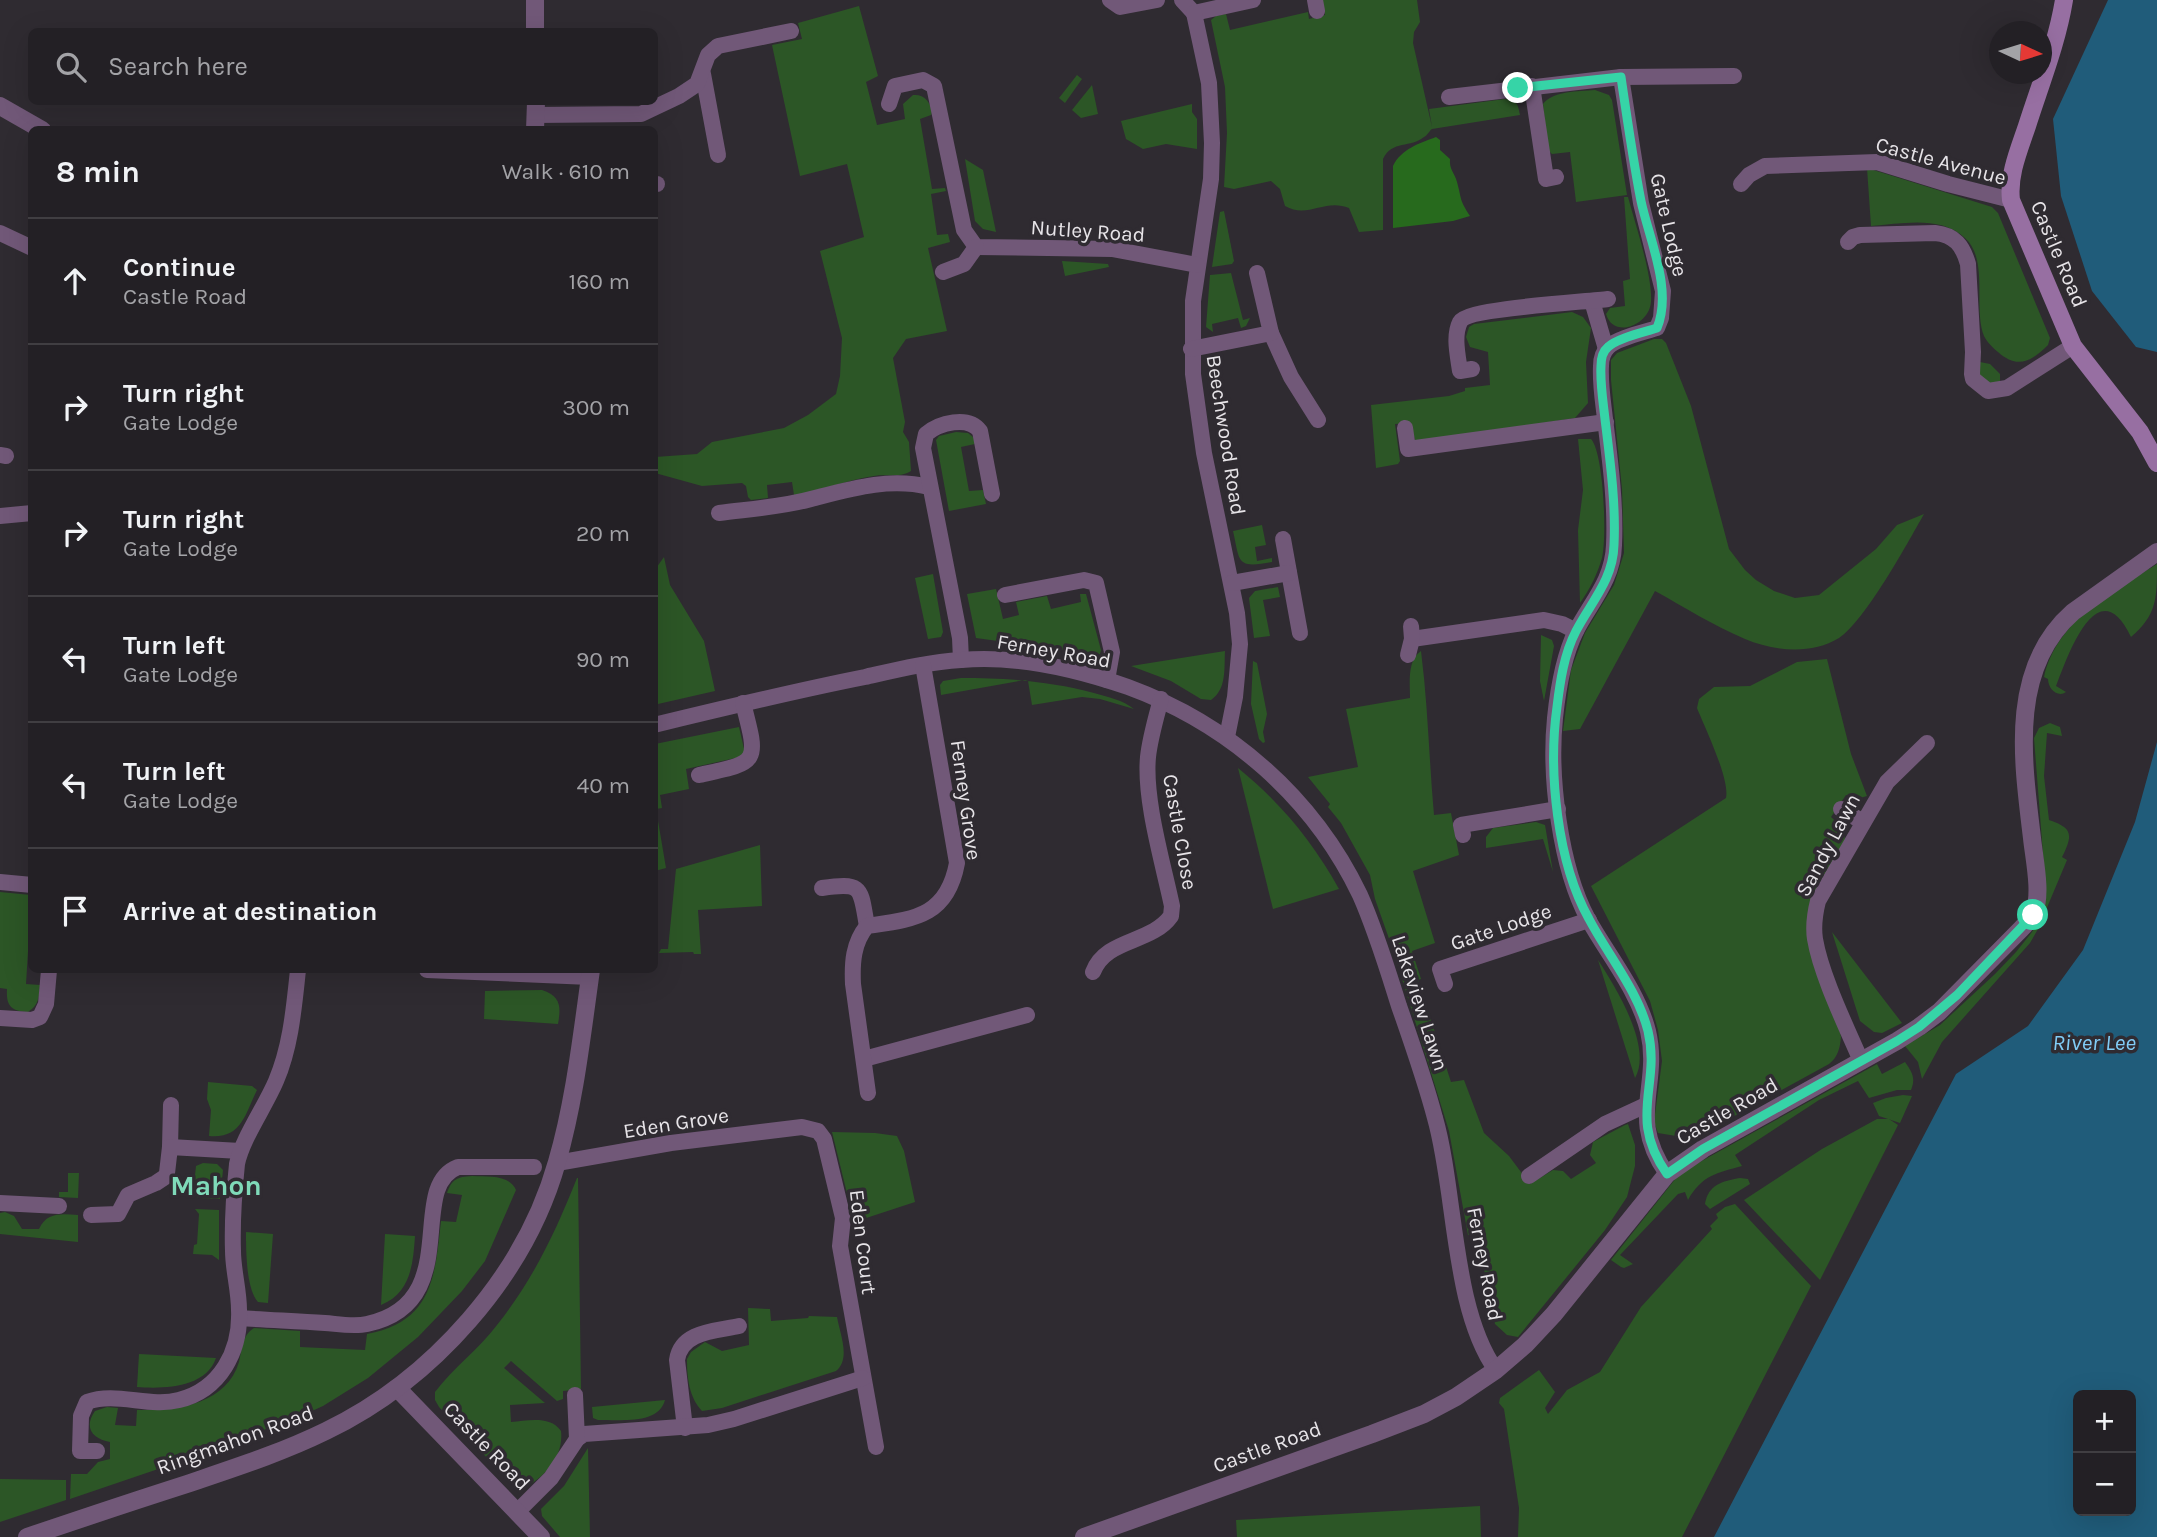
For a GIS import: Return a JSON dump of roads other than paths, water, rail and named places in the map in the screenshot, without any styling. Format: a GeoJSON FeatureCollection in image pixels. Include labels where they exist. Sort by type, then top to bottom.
{"type":"FeatureCollection","features":[{"type":"Feature","properties":{"kind":"main road","name":"Castle Road"},"geometry":{"type":"LineString","coordinates":[[2064,0],[2045,72],[2014,168],[2011,201],[2073,346],[2132,421],[2157,463]]}},
{"type":"Feature","properties":{"kind":"street"},"geometry":{"type":"LineString","coordinates":[[535,0],[535,28]]}},
{"type":"Feature","properties":{"kind":"street"},"geometry":{"type":"LineString","coordinates":[[1110,0],[1120,7],[1157,0]]}},
{"type":"Feature","properties":{"kind":"street"},"geometry":{"type":"LineString","coordinates":[[1182,0],[1194,13],[1253,0]]}},
{"type":"Feature","properties":{"kind":"street","name":"Beechwood Road"},"geometry":{"type":"LineString","coordinates":[[1194,13],[1209,83],[1212,143],[1211,179],[1192,304],[1191,349],[1195,399],[1232,583],[1240,645],[1235,697],[1227,737]]}},
{"type":"Feature","properties":{"kind":"street"},"geometry":{"type":"LineString","coordinates":[[535,115],[641,122],[697,84],[708,55],[718,46],[791,31]]}},
{"type":"Feature","properties":{"kind":"street"},"geometry":{"type":"LineString","coordinates":[[703,74],[719,155]]}},
{"type":"Feature","properties":{"kind":"street"},"geometry":{"type":"LineString","coordinates":[[1449,97],[1621,77],[1734,76]]}},
{"type":"Feature","properties":{"kind":"street","name":"Gate Lodge"},"geometry":{"type":"LineString","coordinates":[[1621,77],[1642,203],[1661,280],[1663,307],[1657,328],[1616,342],[1606,349],[1602,356],[1614,513],[1613,557],[1602,590],[1576,631],[1563,670],[1555,720],[1558,809],[1569,870],[1577,896],[1631,992],[1647,1028],[1651,1060],[1646,1121],[1657,1160],[1667,1174]]}},
{"type":"Feature","properties":{"kind":"street"},"geometry":{"type":"LineString","coordinates":[[889,104],[895,86],[923,80],[934,86],[964,230],[976,247],[964,264],[943,272]]}},
{"type":"Feature","properties":{"kind":"street"},"geometry":{"type":"LineString","coordinates":[[1532,86],[1546,179],[1556,177]]}},
{"type":"Feature","properties":{"kind":"street"},"geometry":{"type":"LineString","coordinates":[[0,106],[35,126]]}},
{"type":"Feature","properties":{"kind":"street","name":"Castle Avenue"},"geometry":{"type":"LineString","coordinates":[[1741,184],[1749,175],[1765,166],[1877,162],[2011,201]]}},
{"type":"Feature","properties":{"kind":"street"},"geometry":{"type":"LineString","coordinates":[[0,233],[28,246]]}},
{"type":"Feature","properties":{"kind":"street"},"geometry":{"type":"LineString","coordinates":[[1848,242],[1853,236],[1860,235],[1935,233],[1946,234],[1959,243],[1965,251],[1968,264],[1972,374],[1973,379],[1988,391],[2007,388],[2073,346]]}},
{"type":"Feature","properties":{"kind":"street","name":"Nutley Road"},"geometry":{"type":"LineString","coordinates":[[976,247],[1112,249],[1197,265]]}},
{"type":"Feature","properties":{"kind":"street"},"geometry":{"type":"LineString","coordinates":[[1257,273],[1271,333],[1291,377],[1318,420]]}},
{"type":"Feature","properties":{"kind":"street","name":"Gate Lodge"},"geometry":{"type":"LineString","coordinates":[[1472,369],[1460,371],[1457,337],[1460,323],[1463,318],[1486,311],[1600,300],[1606,349]]}},
{"type":"Feature","properties":{"kind":"street"},"geometry":{"type":"LineString","coordinates":[[1191,349],[1271,333]]}},
{"type":"Feature","properties":{"kind":"street"},"geometry":{"type":"LineString","coordinates":[[961,660],[960,638],[929,487],[923,440],[931,430],[965,421],[977,426],[992,494]]}},
{"type":"Feature","properties":{"kind":"street"},"geometry":{"type":"LineString","coordinates":[[1405,428],[1408,449],[1606,422]]}},
{"type":"Feature","properties":{"kind":"street"},"geometry":{"type":"LineString","coordinates":[[719,513],[810,500],[858,487],[902,483],[929,487]]}},
{"type":"Feature","properties":{"kind":"street"},"geometry":{"type":"LineString","coordinates":[[0,516],[28,513]]}},
{"type":"Feature","properties":{"kind":"street"},"geometry":{"type":"LineString","coordinates":[[1283,539],[1300,633]]}},
{"type":"Feature","properties":{"kind":"street","name":"Castle Road"},"geometry":{"type":"LineString","coordinates":[[1084,1537],[1424,1414],[1456,1397],[1496,1370],[1525,1345],[1554,1314],[1667,1174],[1703,1149],[1897,1041],[1940,1012],[2033,915],[2036,905],[2036,873],[2026,788],[2023,731],[2025,706],[2036,667],[2063,621],[2157,552]]}},
{"type":"Feature","properties":{"kind":"street"},"geometry":{"type":"LineString","coordinates":[[1232,583],[1289,573]]}},
{"type":"Feature","properties":{"kind":"street"},"geometry":{"type":"LineString","coordinates":[[1005,595],[1084,580],[1096,583],[1112,652],[1107,680]]}},
{"type":"Feature","properties":{"kind":"street"},"geometry":{"type":"LineString","coordinates":[[1410,640],[1544,621],[1562,624],[1576,631]]}},
{"type":"Feature","properties":{"kind":"street","name":"Ferney Road"},"geometry":{"type":"LineString","coordinates":[[658,724],[923,665],[961,660],[1021,662],[1107,680],[1161,699],[1195,716],[1227,737],[1282,784],[1311,818],[1343,863]]}},
{"type":"Feature","properties":{"kind":"street","name":"Ferney Grove"},"geometry":{"type":"LineString","coordinates":[[867,926],[908,920],[928,913],[940,904],[956,871],[956,853],[923,665]]}},
{"type":"Feature","properties":{"kind":"street","name":"Castle Close"},"geometry":{"type":"LineString","coordinates":[[1093,972],[1097,962],[1110,950],[1156,931],[1171,916],[1172,906],[1152,811],[1147,768],[1161,699]]}},
{"type":"Feature","properties":{"kind":"street"},"geometry":{"type":"LineString","coordinates":[[699,775],[738,767],[751,757],[752,749],[743,703]]}},
{"type":"Feature","properties":{"kind":"street","name":"Sandy Lawn"},"geometry":{"type":"LineString","coordinates":[[1861,1061],[1815,940],[1818,901],[1887,782],[1927,743]]}},
{"type":"Feature","properties":{"kind":"street"},"geometry":{"type":"LineString","coordinates":[[1841,808],[1863,822]]}},
{"type":"Feature","properties":{"kind":"street"},"geometry":{"type":"LineString","coordinates":[[1463,835],[1461,825],[1558,809]]}},
{"type":"Feature","properties":{"kind":"street","name":"Lakeview Lawn"},"geometry":{"type":"LineString","coordinates":[[1343,863],[1367,911],[1382,952],[1436,1118],[1445,1161]]}},
{"type":"Feature","properties":{"kind":"street"},"geometry":{"type":"LineString","coordinates":[[0,882],[28,885]]}},
{"type":"Feature","properties":{"kind":"street"},"geometry":{"type":"LineString","coordinates":[[822,888],[848,884],[854,886],[861,896],[867,926],[857,941],[852,968],[868,1093]]}},
{"type":"Feature","properties":{"kind":"street","name":"Gate Lodge"},"geometry":{"type":"LineString","coordinates":[[1445,984],[1440,970],[1589,920]]}},
{"type":"Feature","properties":{"kind":"street"},"geometry":{"type":"LineString","coordinates":[[0,1018],[32,1020],[40,1017],[46,1004],[49,973]]}},
{"type":"Feature","properties":{"kind":"street"},"geometry":{"type":"LineString","coordinates":[[88,1451],[81,1416],[87,1402],[116,1399],[162,1403],[178,1401],[195,1395],[214,1382],[226,1367],[239,1318],[232,1254],[235,1187],[240,1151],[260,1116],[284,1056],[298,973]]}},
{"type":"Feature","properties":{"kind":"street","name":"Ringmahon Road"},"geometry":{"type":"LineString","coordinates":[[27,1537],[282,1450],[327,1431],[397,1388],[461,1331],[487,1300],[510,1266],[529,1230],[557,1163],[570,1105],[590,973]]}},
{"type":"Feature","properties":{"kind":"street"},"geometry":{"type":"LineString","coordinates":[[864,1059],[1027,1014]]}},
{"type":"Feature","properties":{"kind":"street"},"geometry":{"type":"LineString","coordinates":[[91,1215],[118,1214],[128,1195],[162,1179],[167,1173],[171,1105]]}},
{"type":"Feature","properties":{"kind":"street"},"geometry":{"type":"LineString","coordinates":[[1529,1176],[1605,1124],[1646,1105]]}},
{"type":"Feature","properties":{"kind":"street","name":"Eden Grove"},"geometry":{"type":"LineString","coordinates":[[557,1163],[671,1143],[802,1127]]}},
{"type":"Feature","properties":{"kind":"street","name":"Eden Court"},"geometry":{"type":"LineString","coordinates":[[802,1127],[818,1131],[824,1139],[843,1218],[840,1246],[876,1447]]}},
{"type":"Feature","properties":{"kind":"street"},"geometry":{"type":"LineString","coordinates":[[170,1147],[240,1151]]}},
{"type":"Feature","properties":{"kind":"street","name":"Ferney Road"},"geometry":{"type":"LineString","coordinates":[[1445,1161],[1470,1311],[1483,1348],[1496,1370]]}},
{"type":"Feature","properties":{"kind":"street"},"geometry":{"type":"LineString","coordinates":[[239,1318],[362,1325],[397,1312],[413,1298],[423,1279],[436,1198],[441,1183],[451,1170],[458,1167],[534,1167]]}},
{"type":"Feature","properties":{"kind":"street"},"geometry":{"type":"LineString","coordinates":[[0,1203],[60,1206]]}},
{"type":"Feature","properties":{"kind":"street"},"geometry":{"type":"LineString","coordinates":[[685,1428],[678,1350],[693,1337],[739,1326]]}},
{"type":"Feature","properties":{"kind":"street"},"geometry":{"type":"LineString","coordinates":[[518,1511],[551,1478],[577,1439],[584,1434],[685,1428],[734,1419],[863,1378]]}},
{"type":"Feature","properties":{"kind":"street","name":"Castle Road"},"geometry":{"type":"LineString","coordinates":[[397,1388],[541,1537]]}},
{"type":"Feature","properties":{"kind":"street"},"geometry":{"type":"LineString","coordinates":[[575,1395],[577,1439]]}},
{"type":"Feature","properties":{"kind":"water"},"geometry":{"type":"Polygon","coordinates":[[[2108,0],[2157,0],[2157,352],[2136,347],[2092,291],[2061,196],[2053,119],[2108,0]]]}},
{"type":"Feature","properties":{"kind":"water","name":"River Lee"},"geometry":{"type":"Polygon","coordinates":[[[2157,742],[2157,1537],[1714,1537],[1956,1074],[2028,1026],[2083,950],[2135,822],[2157,742]]]}},
{"type":"Feature","properties":{"kind":"district","name":"Mahon"},"geometry":{"type":"Point","coordinates":[216,1185]}}]}
